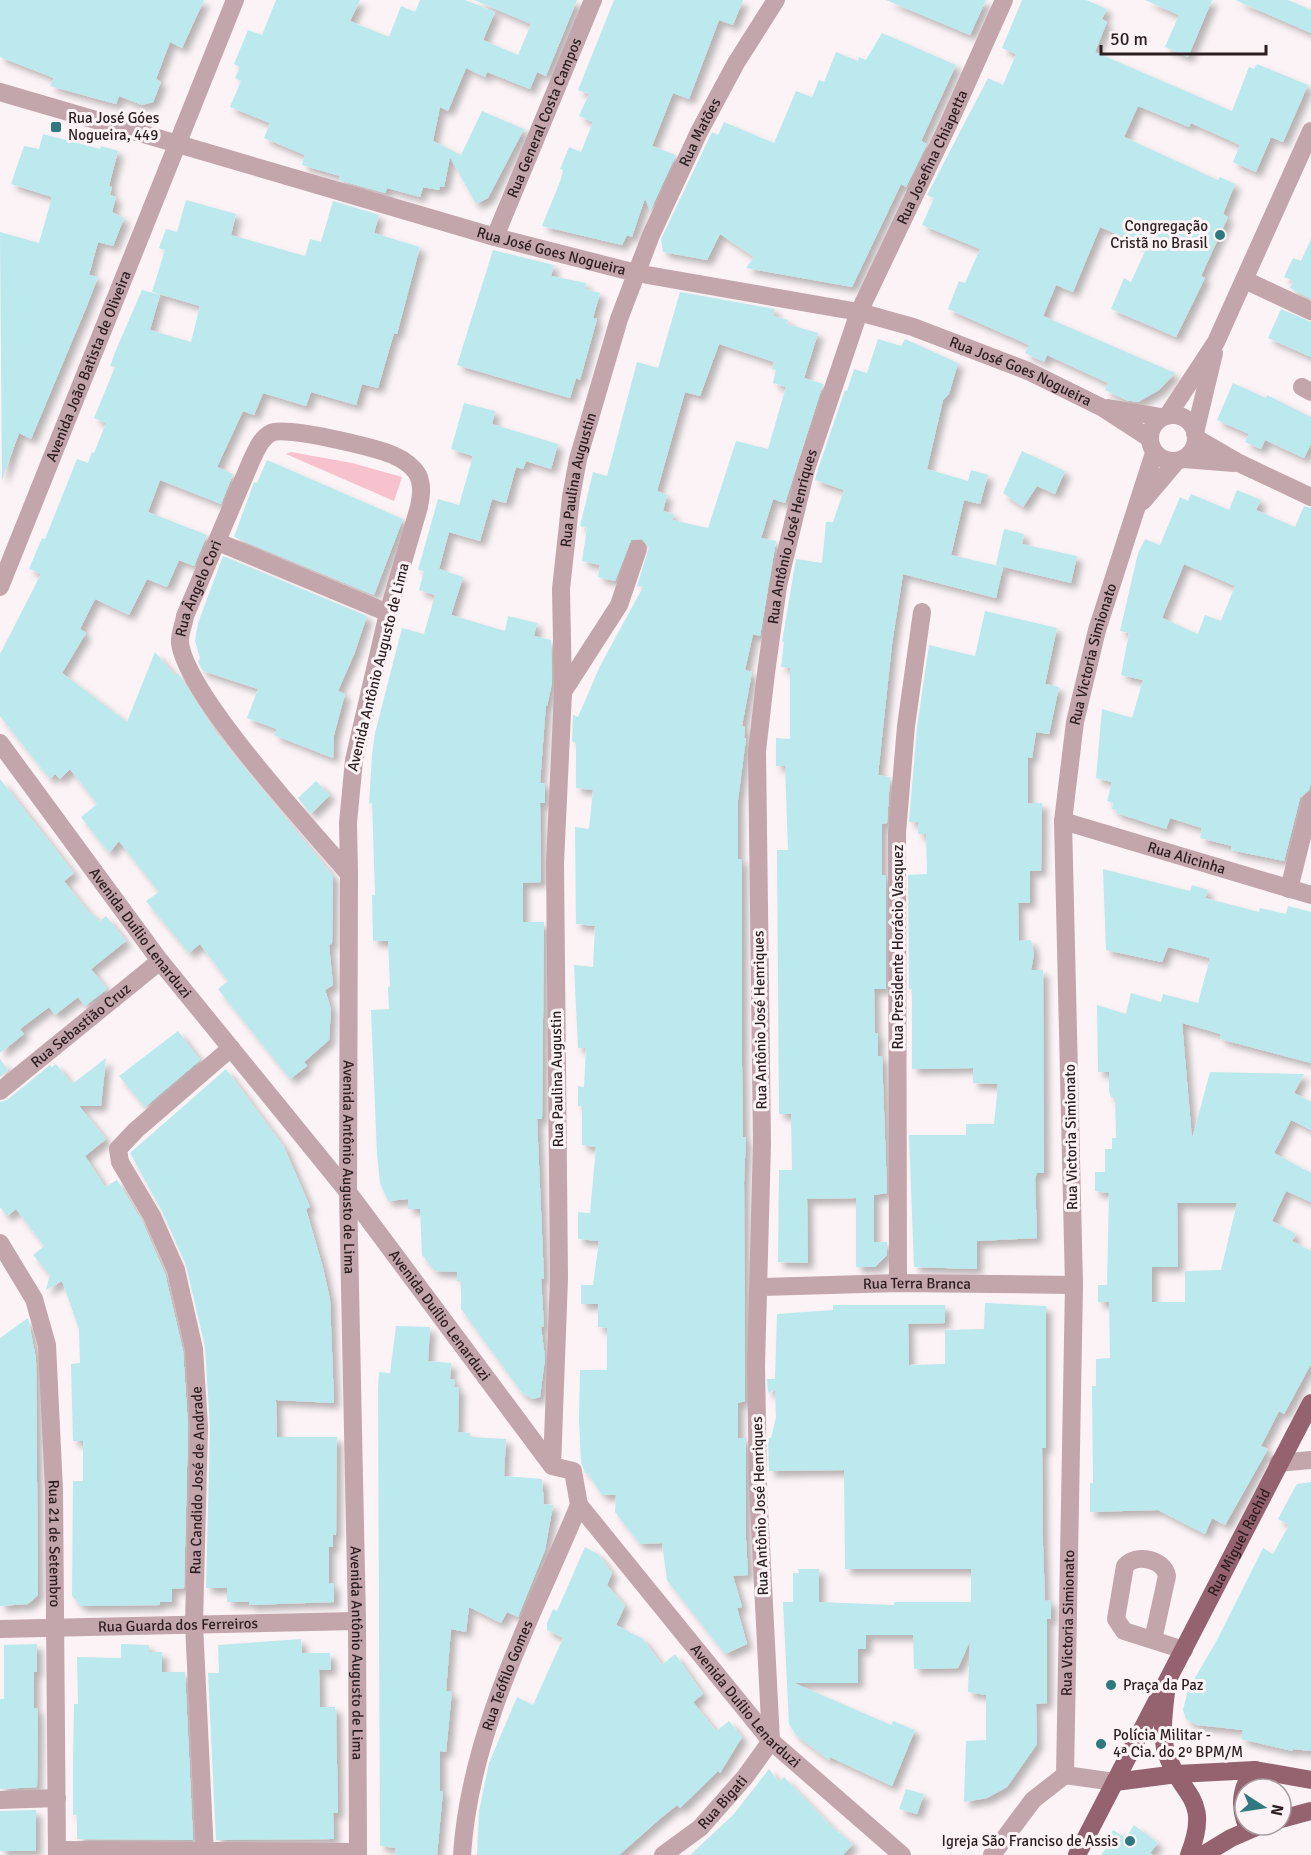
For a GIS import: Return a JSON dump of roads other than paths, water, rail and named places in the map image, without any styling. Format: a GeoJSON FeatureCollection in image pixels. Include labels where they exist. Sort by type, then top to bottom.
{"type":"FeatureCollection","features":[{"type":"Feature","properties":{"kind":"main road","name":"Rua Miguel Rachid"},"geometry":{"type":"LineString","coordinates":[[1077,1855],[1311,1403]]}},
{"type":"Feature","properties":{"kind":"main road","name":"Rua Miguel Rachid"},"geometry":{"type":"LineString","coordinates":[[1168,1682],[1162,1726],[1166,1749],[1177,1774],[1197,1808],[1199,1821],[1189,1855]]}},
{"type":"Feature","properties":{"kind":"main road"},"geometry":{"type":"LineString","coordinates":[[1248,1777],[1255,1770]]}},
{"type":"Feature","properties":{"kind":"main road"},"geometry":{"type":"LineString","coordinates":[[1115,1782],[1177,1774],[1255,1770],[1311,1780]]}},
{"type":"Feature","properties":{"kind":"main road"},"geometry":{"type":"LineString","coordinates":[[1293,1815],[1311,1810]]}},
{"type":"Feature","properties":{"kind":"main road"},"geometry":{"type":"LineString","coordinates":[[1203,1855],[1233,1836]]}},
{"type":"Feature","properties":{"kind":"street","name":"Avenida João Batista de Oliveira"},"geometry":{"type":"LineString","coordinates":[[0,587],[235,0]]}},
{"type":"Feature","properties":{"kind":"street","name":"Rua General Costa Campos"},"geometry":{"type":"LineString","coordinates":[[495,237],[593,0]]}},
{"type":"Feature","properties":{"kind":"street","name":"Rua Matões"},"geometry":{"type":"LineString","coordinates":[[636,273],[699,132],[736,63],[776,0]]}},
{"type":"Feature","properties":{"kind":"street","name":"Rua Josefina Chiapetta"},"geometry":{"type":"LineString","coordinates":[[859,312],[948,125],[1004,0]]}},
{"type":"Feature","properties":{"kind":"street","name":"Rua José Goes Nogueira"},"geometry":{"type":"LineString","coordinates":[[0,92],[495,237],[636,273],[859,312],[913,327],[1028,371],[1103,408],[1152,446]]}},
{"type":"Feature","properties":{"kind":"street"},"geometry":{"type":"LineString","coordinates":[[1136,510],[1152,446],[1150,430],[1164,416],[1216,342],[1311,131]]}},
{"type":"Feature","properties":{"kind":"street","name":"Rua Paulina Augustin"},"geometry":{"type":"LineString","coordinates":[[552,1466],[559,1278],[555,863],[563,692],[561,589],[571,497],[578,459],[636,273]]}},
{"type":"Feature","properties":{"kind":"street"},"geometry":{"type":"LineString","coordinates":[[1245,280],[1311,311]]}},
{"type":"Feature","properties":{"kind":"street","name":"Rua Antônio José Henriques"},"geometry":{"type":"LineString","coordinates":[[771,1741],[758,1488],[756,1365],[762,1143],[757,751],[778,586],[806,469],[859,312]]}},
{"type":"Feature","properties":{"kind":"street"},"geometry":{"type":"LineString","coordinates":[[1136,510],[1194,447],[1216,342]]}},
{"type":"Feature","properties":{"kind":"street","name":"Rua José Goes Nogueira"},"geometry":{"type":"LineString","coordinates":[[1103,408],[1164,416]]}},
{"type":"Feature","properties":{"kind":"street"},"geometry":{"type":"LineString","coordinates":[[1164,416],[1175,415],[1188,420],[1196,435],[1239,463],[1309,491]]}},
{"type":"Feature","properties":{"kind":"street","name":"Rua Ângelo Cori"},"geometry":{"type":"LineString","coordinates":[[348,874],[215,711],[185,660],[180,641],[185,616],[256,451],[272,432],[286,430],[306,433],[393,455],[409,465],[418,475],[422,489]]}},
{"type":"Feature","properties":{"kind":"street"},"geometry":{"type":"LineString","coordinates":[[1152,446],[1168,461],[1239,463]]}},
{"type":"Feature","properties":{"kind":"street","name":"Avenida Antônio Augusto de Lima"},"geometry":{"type":"LineString","coordinates":[[358,1853],[357,1621],[348,1192],[348,823],[354,760],[388,613],[419,507],[422,489]]}},
{"type":"Feature","properties":{"kind":"street","name":"Rua Victoria Simionato"},"geometry":{"type":"LineString","coordinates":[[1065,1774],[1074,1285],[1063,821],[1075,722],[1086,675],[1097,630],[1136,510]]}},
{"type":"Feature","properties":{"kind":"street"},"geometry":{"type":"LineString","coordinates":[[218,542],[388,613]]}},
{"type":"Feature","properties":{"kind":"street"},"geometry":{"type":"LineString","coordinates":[[563,692],[619,605],[639,549]]}},
{"type":"Feature","properties":{"kind":"street","name":"Rua Presidente Horácio Vasquez"},"geometry":{"type":"LineString","coordinates":[[898,1283],[897,833],[906,726],[922,612]]}},
{"type":"Feature","properties":{"kind":"street","name":"Avenida Duílio Lenarduzi"},"geometry":{"type":"LineString","coordinates":[[0,743],[160,961],[348,1192],[552,1466],[573,1471],[579,1505],[771,1741],[903,1855]]}},
{"type":"Feature","properties":{"kind":"street"},"geometry":{"type":"LineString","coordinates":[[1289,889],[1311,801]]}},
{"type":"Feature","properties":{"kind":"street","name":"Rua Alicinha"},"geometry":{"type":"LineString","coordinates":[[1063,821],[1311,895]]}},
{"type":"Feature","properties":{"kind":"street","name":"Rua Sebastião Cruz"},"geometry":{"type":"LineString","coordinates":[[0,1091],[160,961]]}},
{"type":"Feature","properties":{"kind":"street","name":"Rua Candido José de Andrade"},"geometry":{"type":"LineString","coordinates":[[205,1853],[194,1624],[198,1381],[187,1314],[176,1270],[152,1216],[120,1162],[118,1149],[136,1130],[231,1048]]}},
{"type":"Feature","properties":{"kind":"street","name":"Rua 21 de Setembro"},"geometry":{"type":"LineString","coordinates":[[0,1243],[34,1299],[47,1345],[52,1404],[57,1852]]}},
{"type":"Feature","properties":{"kind":"street","name":"Rua Terra Branca"},"geometry":{"type":"LineString","coordinates":[[759,1287],[898,1283],[1074,1285]]}},
{"type":"Feature","properties":{"kind":"street"},"geometry":{"type":"LineString","coordinates":[[1278,1463],[1311,1460]]}},
{"type":"Feature","properties":{"kind":"street","name":"Rua Teófilo Gomes"},"geometry":{"type":"LineString","coordinates":[[462,1855],[467,1806],[488,1727],[504,1681],[579,1505]]}},
{"type":"Feature","properties":{"kind":"street","name":"Rua Guarda dos Ferreiros"},"geometry":{"type":"LineString","coordinates":[[0,1629],[357,1621]]}},
{"type":"Feature","properties":{"kind":"street"},"geometry":{"type":"LineString","coordinates":[[1153,1640],[1184,1650]]}},
{"type":"Feature","properties":{"kind":"street","name":"Rua Bigati"},"geometry":{"type":"LineString","coordinates":[[663,1855],[700,1828],[746,1777],[771,1741]]}},
{"type":"Feature","properties":{"kind":"street"},"geometry":{"type":"LineString","coordinates":[[992,1855],[1033,1800],[1065,1774],[1115,1782]]}},
{"type":"Feature","properties":{"kind":"street"},"geometry":{"type":"LineString","coordinates":[[0,1800],[57,1798]]}},
{"type":"Feature","properties":{"kind":"street"},"geometry":{"type":"LineString","coordinates":[[57,1852],[358,1853]]}},
{"type":"Feature","properties":{"kind":"place","name":"Rua José Góes Nogueira, 449"},"geometry":{"type":"Point","coordinates":[56,127]}},
{"type":"Feature","properties":{"kind":"place","name":"Congregação Cristã no Brasil"},"geometry":{"type":"Point","coordinates":[1220,235]}},
{"type":"Feature","properties":{"kind":"place","name":"Praça da Paz"},"geometry":{"type":"Point","coordinates":[1111,1685]}},
{"type":"Feature","properties":{"kind":"place","name":"Polícia Militar - 4ª Cia. do 2º BPM/M"},"geometry":{"type":"Point","coordinates":[1101,1744]}},
{"type":"Feature","properties":{"kind":"place","name":"Igreja São Franciso de Assis"},"geometry":{"type":"Point","coordinates":[1130,1841]}}]}
